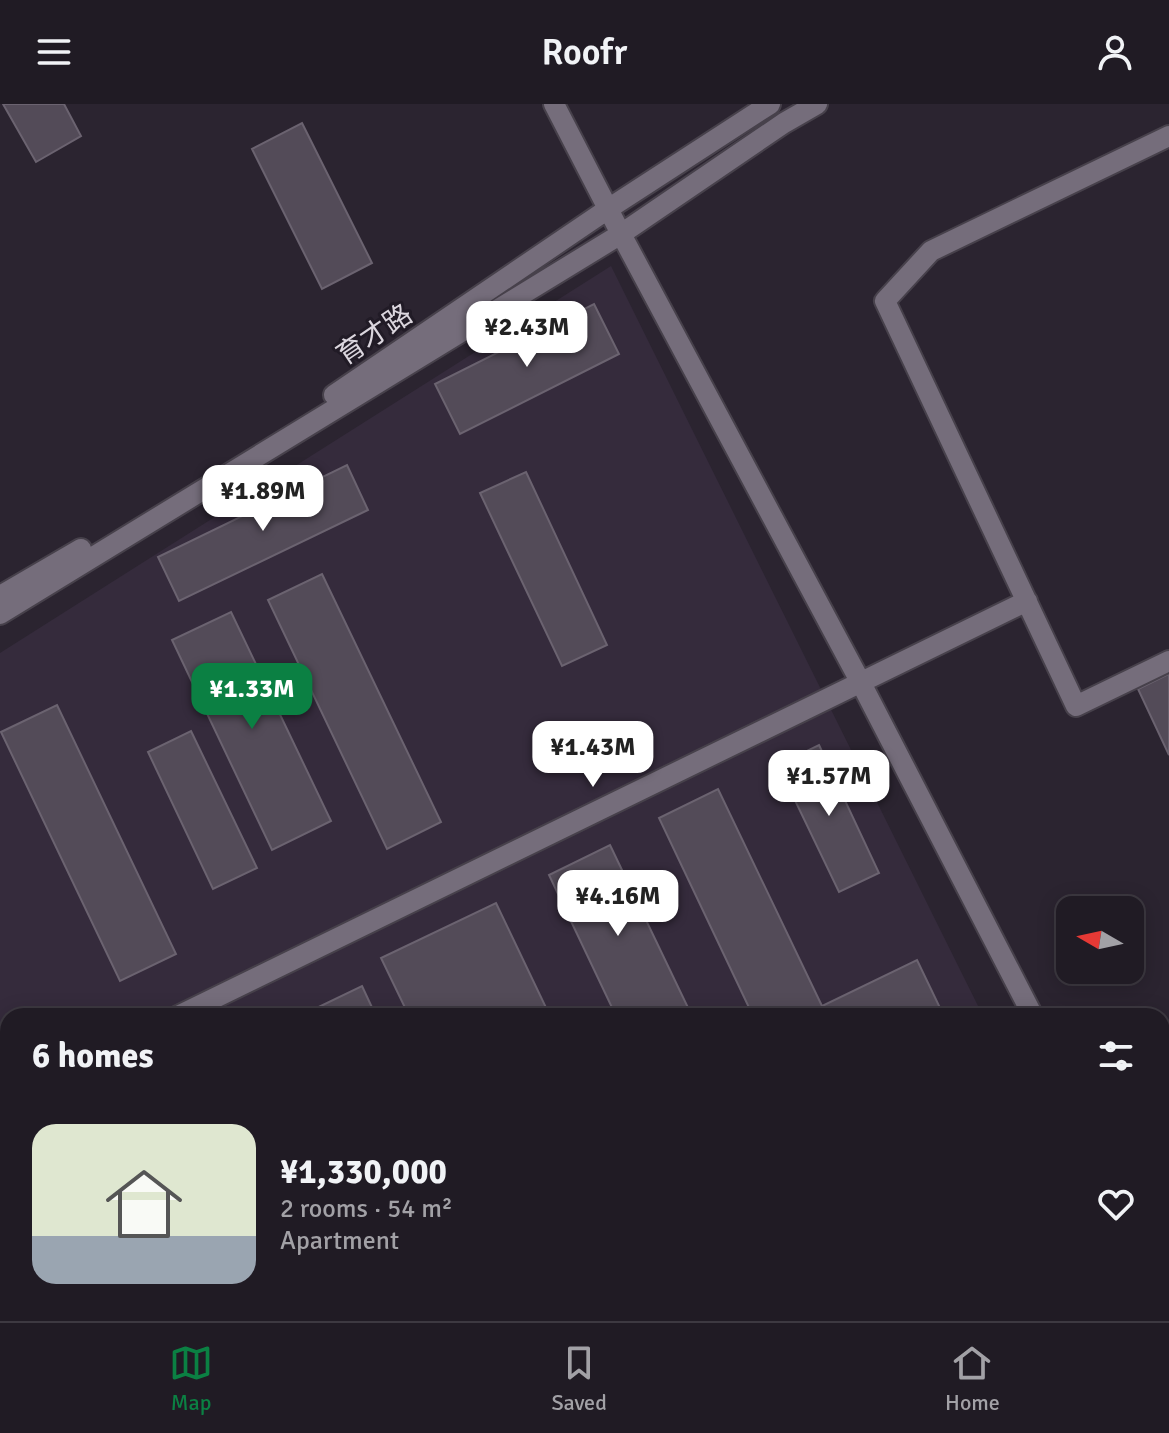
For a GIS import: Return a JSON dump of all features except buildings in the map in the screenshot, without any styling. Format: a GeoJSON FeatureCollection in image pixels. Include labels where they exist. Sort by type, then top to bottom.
{"type":"FeatureCollection","features":[{"type":"Feature","properties":{"kind":"street"},"geometry":{"type":"LineString","coordinates":[[554,104],[861,683],[1029,1008]]}},
{"type":"Feature","properties":{"kind":"street","name":"育才路"},"geometry":{"type":"LineString","coordinates":[[0,596],[252,450],[608,209],[770,104]]}},
{"type":"Feature","properties":{"kind":"street"},"geometry":{"type":"LineString","coordinates":[[0,614],[621,234],[784,123],[817,104]]}},
{"type":"Feature","properties":{"kind":"street"},"geometry":{"type":"LineString","coordinates":[[1169,136],[931,251],[885,301],[1076,706],[1169,661]]}},
{"type":"Feature","properties":{"kind":"street"},"geometry":{"type":"LineString","coordinates":[[194,1008],[1027,601]]}},
{"type":"Feature","properties":{"kind":"shaded area"},"geometry":{"type":"Polygon","coordinates":[[[611,266],[979,1008],[0,1008],[0,653],[611,266]]]}}]}
